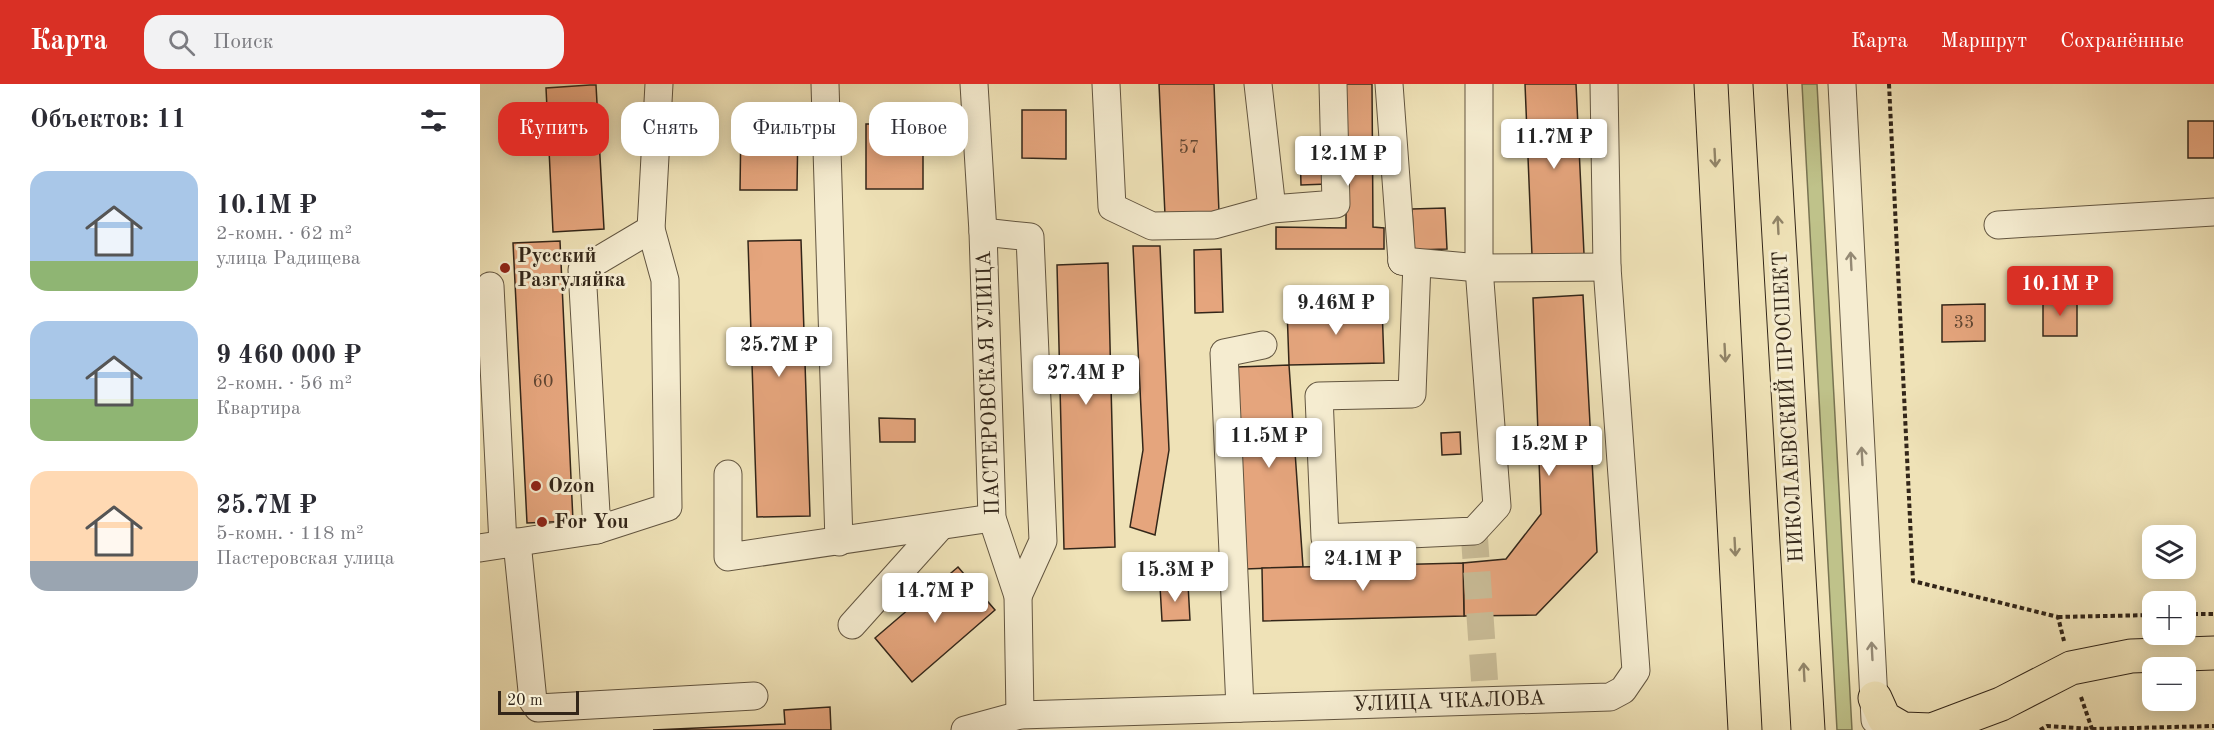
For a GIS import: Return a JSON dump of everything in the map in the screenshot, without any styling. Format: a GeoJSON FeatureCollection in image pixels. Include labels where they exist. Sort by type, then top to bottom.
{"type":"FeatureCollection","features":[{"type":"Feature","properties":{"kind":"main road","name":"НИКОЛАЕВСКИЙ ПРОСПЕКТ"},"geometry":{"type":"LineString","coordinates":[[1770,84],[1808,730]]}},
{"type":"Feature","properties":{"kind":"main road"},"geometry":{"type":"LineString","coordinates":[[1711,89],[1745,730]]}},
{"type":"Feature","properties":{"kind":"main road"},"geometry":{"type":"LineString","coordinates":[[1875,714],[1903,729],[1932,730],[2001,704],[2071,668],[2131,656],[2214,653]]}},
{"type":"Feature","properties":{"kind":"main road"},"geometry":{"type":"LineString","coordinates":[[1977,730],[2001,704]]}},
{"type":"Feature","properties":{"kind":"street"},"geometry":{"type":"LineString","coordinates":[[500,544],[597,530],[668,507],[665,280],[651,229],[659,84]]}},
{"type":"Feature","properties":{"kind":"street"},"geometry":{"type":"LineString","coordinates":[[825,84],[839,542]]}},
{"type":"Feature","properties":{"kind":"street","name":"ПАСТЕРОВСКАЯ УЛИЦА"},"geometry":{"type":"LineString","coordinates":[[974,84],[983,232],[992,518],[1018,596],[1020,715]]}},
{"type":"Feature","properties":{"kind":"street"},"geometry":{"type":"LineString","coordinates":[[1106,84],[1112,207],[1152,226],[1214,225],[1272,209],[1336,204],[1333,84]]}},
{"type":"Feature","properties":{"kind":"street"},"geometry":{"type":"LineString","coordinates":[[1258,84],[1272,209]]}},
{"type":"Feature","properties":{"kind":"street"},"geometry":{"type":"LineString","coordinates":[[1389,84],[1402,261],[1479,268],[1607,267],[1604,84]]}},
{"type":"Feature","properties":{"kind":"street"},"geometry":{"type":"LineString","coordinates":[[1416,263],[1412,394],[1319,396],[1325,538],[1474,531],[1497,506],[1479,268],[1479,84]]}},
{"type":"Feature","properties":{"kind":"street"},"geometry":{"type":"LineString","coordinates":[[1842,84],[1875,714]]}},
{"type":"Feature","properties":{"kind":"street"},"geometry":{"type":"LineString","coordinates":[[1998,225],[2214,212]]}},
{"type":"Feature","properties":{"kind":"street"},"geometry":{"type":"LineString","coordinates":[[597,530],[582,270],[651,229]]}},
{"type":"Feature","properties":{"kind":"street"},"geometry":{"type":"LineString","coordinates":[[983,232],[1030,237],[1044,541],[1018,596]]}},
{"type":"Feature","properties":{"kind":"street","name":"УЛИЦА ЧКАЛОВА"},"geometry":{"type":"LineString","coordinates":[[965,730],[1020,715],[1610,697],[1623,690],[1636,671],[1607,267]]}},
{"type":"Feature","properties":{"kind":"street"},"geometry":{"type":"LineString","coordinates":[[489,286],[500,544],[533,701],[538,708],[754,696]]}},
{"type":"Feature","properties":{"kind":"street"},"geometry":{"type":"LineString","coordinates":[[1240,708],[1224,353],[1263,345]]}},
{"type":"Feature","properties":{"kind":"street"},"geometry":{"type":"LineString","coordinates":[[729,474],[728,557],[939,528],[992,518]]}},
{"type":"Feature","properties":{"kind":"street"},"geometry":{"type":"LineString","coordinates":[[852,625],[939,528]]}},
{"type":"Feature","properties":{"kind":"path"},"geometry":{"type":"LineString","coordinates":[[1889,84],[1913,581],[2058,617],[2142,615]]}},
{"type":"Feature","properties":{"kind":"path"},"geometry":{"type":"LineString","coordinates":[[2196,614],[2214,614]]}},
{"type":"Feature","properties":{"kind":"path"},"geometry":{"type":"LineString","coordinates":[[2058,617],[2071,668],[2092,729]]}},
{"type":"Feature","properties":{"kind":"path"},"geometry":{"type":"LineString","coordinates":[[2040,730],[2046,726],[2092,729],[2214,726]]}},
{"type":"Feature","properties":{"kind":"green space"},"geometry":{"type":"Polygon","coordinates":[[[1802,84],[1817,84],[1852,730],[1837,730],[1802,84]]]}},
{"type":"Feature","properties":{"kind":"building"},"geometry":{"type":"Polygon","coordinates":[[[1159,84],[1214,84],[1219,213],[1165,215],[1159,84]]]}},
{"type":"Feature","properties":{"kind":"building"},"geometry":{"type":"Polygon","coordinates":[[[1346,84],[1372,84],[1373,227],[1384,228],[1384,249],[1276,249],[1276,227],[1346,228],[1346,84]]]}},
{"type":"Feature","properties":{"kind":"building"},"geometry":{"type":"Polygon","coordinates":[[[1525,84],[1576,84],[1584,254],[1532,255],[1525,84]]]}},
{"type":"Feature","properties":{"kind":"building"},"geometry":{"type":"Polygon","coordinates":[[[596,85],[597,102],[547,102],[546,88],[596,85]]]}},
{"type":"Feature","properties":{"kind":"building"},"geometry":{"type":"Polygon","coordinates":[[[1022,110],[1066,110],[1066,159],[1022,158],[1022,110]]]}},
{"type":"Feature","properties":{"kind":"building"},"geometry":{"type":"Polygon","coordinates":[[[2188,121],[2214,121],[2214,158],[2188,158],[2188,121]]]}},
{"type":"Feature","properties":{"kind":"building"},"geometry":{"type":"Polygon","coordinates":[[[866,124],[869,124],[869,156],[923,156],[923,189],[866,189],[866,124]]]}},
{"type":"Feature","properties":{"kind":"building"},"geometry":{"type":"Polygon","coordinates":[[[1327,147],[1328,184],[1301,185],[1300,148],[1327,147]]]}},
{"type":"Feature","properties":{"kind":"building"},"geometry":{"type":"Polygon","coordinates":[[[549,156],[600,156],[604,229],[553,232],[549,156]]]}},
{"type":"Feature","properties":{"kind":"building"},"geometry":{"type":"Polygon","coordinates":[[[740,156],[798,156],[797,190],[740,190],[740,156]]]}},
{"type":"Feature","properties":{"kind":"building"},"geometry":{"type":"Polygon","coordinates":[[[1445,208],[1447,249],[1414,250],[1412,209],[1445,208]]]}},
{"type":"Feature","properties":{"kind":"building"},"geometry":{"type":"Polygon","coordinates":[[[801,240],[810,516],[757,517],[748,241],[801,240]]]}},
{"type":"Feature","properties":{"kind":"building"},"geometry":{"type":"Polygon","coordinates":[[[560,241],[573,521],[527,523],[513,243],[560,241]]]}},
{"type":"Feature","properties":{"kind":"building"},"geometry":{"type":"Polygon","coordinates":[[[1133,246],[1160,246],[1169,450],[1155,535],[1130,527],[1143,450],[1133,246]]]}},
{"type":"Feature","properties":{"kind":"building"},"geometry":{"type":"Polygon","coordinates":[[[1221,249],[1223,312],[1195,313],[1194,250],[1221,249]]]}},
{"type":"Feature","properties":{"kind":"building"},"geometry":{"type":"Polygon","coordinates":[[[1108,263],[1115,547],[1064,549],[1057,265],[1108,263]]]}},
{"type":"Feature","properties":{"kind":"building"},"geometry":{"type":"Polygon","coordinates":[[[1583,295],[1597,552],[1536,615],[1464,616],[1463,563],[1506,559],[1541,514],[1533,298],[1583,295]]]}},
{"type":"Feature","properties":{"kind":"building"},"geometry":{"type":"Polygon","coordinates":[[[2077,298],[2077,336],[2043,336],[2043,299],[2077,298]]]}},
{"type":"Feature","properties":{"kind":"building"},"geometry":{"type":"Polygon","coordinates":[[[1985,304],[1985,341],[1942,342],[1942,305],[1985,304]]]}},
{"type":"Feature","properties":{"kind":"building"},"geometry":{"type":"Polygon","coordinates":[[[1382,306],[1384,363],[1289,365],[1287,308],[1382,306]]]}},
{"type":"Feature","properties":{"kind":"building"},"geometry":{"type":"Polygon","coordinates":[[[1289,365],[1303,567],[1245,569],[1237,367],[1289,365]]]}},
{"type":"Feature","properties":{"kind":"building"},"geometry":{"type":"Polygon","coordinates":[[[879,418],[915,419],[915,442],[880,442],[879,418]]]}},
{"type":"Feature","properties":{"kind":"building"},"geometry":{"type":"Polygon","coordinates":[[[1460,432],[1461,454],[1442,455],[1441,433],[1460,432]]]}},
{"type":"Feature","properties":{"kind":"building"},"geometry":{"type":"Polygon","coordinates":[[[1463,563],[1464,616],[1263,621],[1262,568],[1463,563]]]}},
{"type":"Feature","properties":{"kind":"building"},"geometry":{"type":"Polygon","coordinates":[[[958,567],[995,610],[912,682],[875,638],[958,567]]]}},
{"type":"Feature","properties":{"kind":"building"},"geometry":{"type":"Polygon","coordinates":[[[1188,584],[1190,620],[1162,621],[1160,586],[1188,584]]]}},
{"type":"Feature","properties":{"kind":"building"},"geometry":{"type":"Polygon","coordinates":[[[830,707],[831,730],[653,730],[785,724],[784,710],[830,707]]]}},
{"type":"Feature","properties":{"kind":"tunnel"},"geometry":{"type":"LineString","coordinates":[[1474,531],[1486,701]]}},
{"type":"Feature","properties":{"kind":"place","name":"Русский Разгуляйка"},"geometry":{"type":"Point","coordinates":[505,268]}},
{"type":"Feature","properties":{"kind":"place","name":"Ozon"},"geometry":{"type":"Point","coordinates":[536,486]}},
{"type":"Feature","properties":{"kind":"place","name":"For You"},"geometry":{"type":"Point","coordinates":[542,522]}}]}
